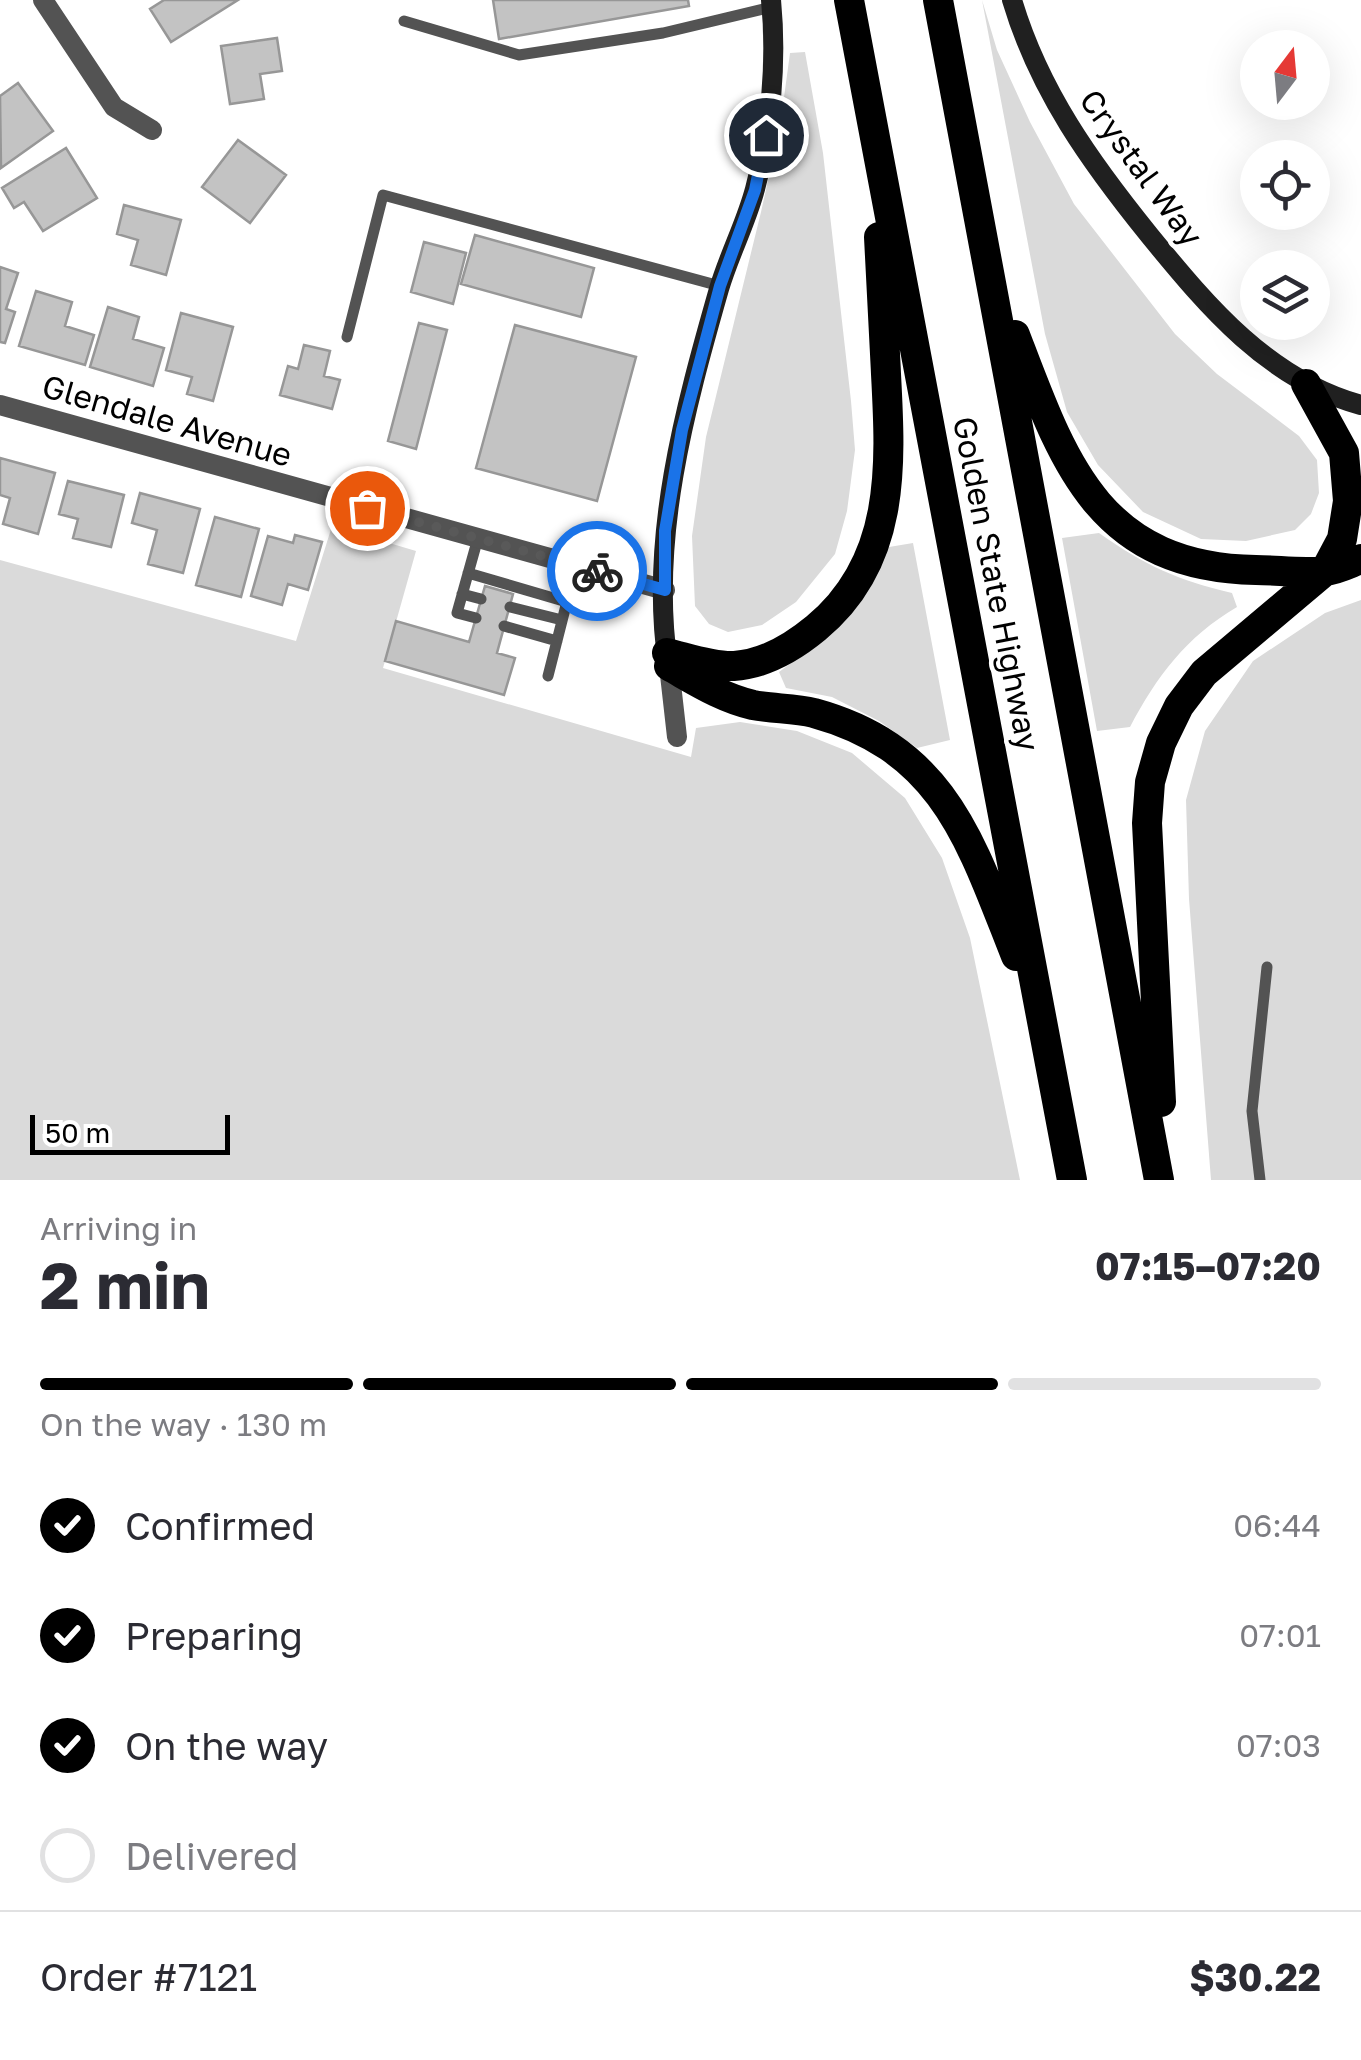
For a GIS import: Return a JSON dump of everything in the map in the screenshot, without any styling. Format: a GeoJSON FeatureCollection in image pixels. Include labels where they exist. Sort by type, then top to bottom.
{"type":"FeatureCollection","features":[{"type":"Feature","properties":{"kind":"highway","name":"Golden State Highway"},"geometry":{"type":"LineString","coordinates":[[850,0],[1072,1180]]}},
{"type":"Feature","properties":{"kind":"highway","name":"Golden State Highway"},"geometry":{"type":"LineString","coordinates":[[938,0],[1162,1180]]}},
{"type":"Feature","properties":{"kind":"highway"},"geometry":{"type":"LineString","coordinates":[[668,660],[730,666],[750,664],[792,648],[823,623],[844,599],[878,537],[888,498],[891,459],[872,114]]}},
{"type":"Feature","properties":{"kind":"highway"},"geometry":{"type":"LineString","coordinates":[[986,262],[1056,441],[1096,503],[1124,528],[1154,547],[1192,562],[1228,570],[1325,571],[1361,559]]}},
{"type":"Feature","properties":{"kind":"highway"},"geometry":{"type":"LineString","coordinates":[[1162,1180],[1147,823],[1150,782],[1161,743],[1179,706],[1204,674],[1325,571],[1342,539],[1348,501],[1344,452],[1306,384]]}},
{"type":"Feature","properties":{"kind":"highway"},"geometry":{"type":"LineString","coordinates":[[668,660],[716,693],[848,724],[885,742],[914,764],[969,838],[1042,1022]]}},
{"type":"Feature","properties":{"kind":"street"},"geometry":{"type":"LineString","coordinates":[[43,0],[114,107],[152,130]]}},
{"type":"Feature","properties":{"kind":"street","name":"Crystal Way"},"geometry":{"type":"LineString","coordinates":[[1012,0],[1046,88],[1106,181],[1180,272],[1242,339],[1306,384],[1361,406]]}},
{"type":"Feature","properties":{"kind":"street"},"geometry":{"type":"LineString","coordinates":[[677,737],[665,590],[665,531],[671,480],[720,286],[755,190],[766,135],[772,68],[771,4]]}},
{"type":"Feature","properties":{"kind":"street","name":"Glendale Avenue"},"geometry":{"type":"LineString","coordinates":[[0,406],[665,590]]}},
{"type":"Feature","properties":{"kind":"lane"},"geometry":{"type":"LineString","coordinates":[[404,21],[519,55],[664,32],[771,4]]}},
{"type":"Feature","properties":{"kind":"lane"},"geometry":{"type":"LineString","coordinates":[[347,337],[384,195],[720,286]]}},
{"type":"Feature","properties":{"kind":"lane"},"geometry":{"type":"LineString","coordinates":[[476,618],[457,613],[478,538]]}},
{"type":"Feature","properties":{"kind":"lane"},"geometry":{"type":"LineString","coordinates":[[548,676],[576,566]]}},
{"type":"Feature","properties":{"kind":"lane"},"geometry":{"type":"LineString","coordinates":[[468,573],[567,602]]}},
{"type":"Feature","properties":{"kind":"lane"},"geometry":{"type":"LineString","coordinates":[[462,594],[481,599]]}},
{"type":"Feature","properties":{"kind":"lane"},"geometry":{"type":"LineString","coordinates":[[510,607],[562,620]]}},
{"type":"Feature","properties":{"kind":"lane"},"geometry":{"type":"LineString","coordinates":[[504,626],[557,641]]}},
{"type":"Feature","properties":{"kind":"lane"},"geometry":{"type":"LineString","coordinates":[[1260,1180],[1252,1112],[1267,967]]}},
{"type":"Feature","properties":{"kind":"shaded area"},"geometry":{"type":"Polygon","coordinates":[[[982,0],[997,50],[1074,204],[1175,334],[1217,374],[1299,436],[1317,460],[1319,493],[1311,514],[1295,530],[1246,541],[1201,539],[1143,512],[1098,465],[1067,412],[1045,334],[982,0]]]}},
{"type":"Feature","properties":{"kind":"shaded area"},"geometry":{"type":"Polygon","coordinates":[[[805,52],[823,153],[851,401],[855,450],[847,511],[835,554],[796,602],[762,625],[728,632],[709,624],[695,606],[692,536],[706,437],[780,127],[790,53],[805,52]]]}},
{"type":"Feature","properties":{"kind":"shaded area"},"geometry":{"type":"Polygon","coordinates":[[[332,526],[416,551],[383,668],[691,757],[696,728],[740,722],[797,731],[852,753],[905,798],[942,858],[970,938],[1020,1180],[0,1180],[0,560],[296,641],[332,526]]]}},
{"type":"Feature","properties":{"kind":"shaded area"},"geometry":{"type":"Polygon","coordinates":[[[1099,533],[1162,570],[1232,593],[1237,607],[1203,631],[1174,659],[1130,727],[1097,731],[1062,538],[1099,533]]]}},
{"type":"Feature","properties":{"kind":"shaded area"},"geometry":{"type":"Polygon","coordinates":[[[913,543],[950,740],[917,748],[879,721],[832,697],[786,688],[779,672],[815,645],[883,548],[913,543]]]}},
{"type":"Feature","properties":{"kind":"shaded area"},"geometry":{"type":"Polygon","coordinates":[[[1361,600],[1361,1180],[1211,1180],[1189,899],[1186,800],[1205,731],[1253,661],[1325,613],[1361,600]]]}},
{"type":"Feature","properties":{"kind":"building"},"geometry":{"type":"Polygon","coordinates":[[[164,0],[238,0],[171,42],[150,9],[164,0]]]}},
{"type":"Feature","properties":{"kind":"building"},"geometry":{"type":"Polygon","coordinates":[[[493,0],[688,0],[689,6],[499,39],[493,0]]]}},
{"type":"Feature","properties":{"kind":"building"},"geometry":{"type":"Polygon","coordinates":[[[277,38],[282,71],[260,74],[264,99],[230,104],[221,46],[277,38]]]}},
{"type":"Feature","properties":{"kind":"building"},"geometry":{"type":"Polygon","coordinates":[[[18,83],[53,131],[1,168],[0,96],[18,83]]]}},
{"type":"Feature","properties":{"kind":"building"},"geometry":{"type":"Polygon","coordinates":[[[238,140],[286,175],[250,223],[202,187],[238,140]]]}},
{"type":"Feature","properties":{"kind":"building"},"geometry":{"type":"Polygon","coordinates":[[[66,148],[97,198],[43,231],[24,202],[14,208],[2,188],[66,148]]]}},
{"type":"Feature","properties":{"kind":"building"},"geometry":{"type":"Polygon","coordinates":[[[124,205],[181,220],[166,275],[131,265],[138,240],[117,234],[124,205]]]}},
{"type":"Feature","properties":{"kind":"building"},"geometry":{"type":"Polygon","coordinates":[[[475,235],[594,268],[581,317],[461,284],[475,235]]]}},
{"type":"Feature","properties":{"kind":"building"},"geometry":{"type":"Polygon","coordinates":[[[424,242],[466,253],[453,304],[411,292],[424,242]]]}},
{"type":"Feature","properties":{"kind":"building"},"geometry":{"type":"Polygon","coordinates":[[[0,267],[18,273],[6,309],[15,312],[5,343],[0,342],[0,267]]]}},
{"type":"Feature","properties":{"kind":"building"},"geometry":{"type":"Polygon","coordinates":[[[36,291],[72,302],[65,326],[94,335],[85,365],[19,346],[36,291]]]}},
{"type":"Feature","properties":{"kind":"building"},"geometry":{"type":"Polygon","coordinates":[[[108,307],[139,317],[133,339],[164,348],[153,386],[90,367],[108,307]]]}},
{"type":"Feature","properties":{"kind":"building"},"geometry":{"type":"Polygon","coordinates":[[[181,313],[233,327],[213,401],[187,394],[192,377],[166,370],[181,313]]]}},
{"type":"Feature","properties":{"kind":"building"},"geometry":{"type":"Polygon","coordinates":[[[419,323],[447,330],[416,449],[388,441],[419,323]]]}},
{"type":"Feature","properties":{"kind":"building"},"geometry":{"type":"Polygon","coordinates":[[[515,325],[636,357],[597,501],[476,468],[515,325]]]}},
{"type":"Feature","properties":{"kind":"building"},"geometry":{"type":"Polygon","coordinates":[[[304,345],[330,351],[324,376],[340,380],[332,409],[280,395],[288,366],[298,369],[304,345]]]}},
{"type":"Feature","properties":{"kind":"building"},"geometry":{"type":"Polygon","coordinates":[[[0,458],[55,473],[38,534],[3,524],[10,498],[0,495],[0,458]]]}},
{"type":"Feature","properties":{"kind":"building"},"geometry":{"type":"Polygon","coordinates":[[[68,481],[124,495],[111,547],[73,538],[78,519],[59,514],[68,481]]]}},
{"type":"Feature","properties":{"kind":"building"},"geometry":{"type":"Polygon","coordinates":[[[140,493],[200,509],[183,573],[148,564],[157,530],[132,523],[140,493]]]}},
{"type":"Feature","properties":{"kind":"building"},"geometry":{"type":"Polygon","coordinates":[[[215,517],[259,529],[241,597],[196,585],[215,517]]]}},
{"type":"Feature","properties":{"kind":"building"},"geometry":{"type":"Polygon","coordinates":[[[295,535],[322,542],[308,590],[288,584],[282,605],[251,596],[268,536],[293,543],[295,535]]]}},
{"type":"Feature","properties":{"kind":"building"},"geometry":{"type":"Polygon","coordinates":[[[485,586],[513,594],[497,653],[515,658],[504,695],[385,661],[396,621],[469,642],[485,586]]]}},
{"type":"Feature","properties":{"kind":"way so far"},"geometry":{"type":"LineString","coordinates":[[367,508],[597,571]]}},
{"type":"Feature","properties":{"kind":"route"},"geometry":{"type":"LineString","coordinates":[[597,571],[665,590],[665,531],[682,430],[720,286],[755,190],[766,135]]}}]}
